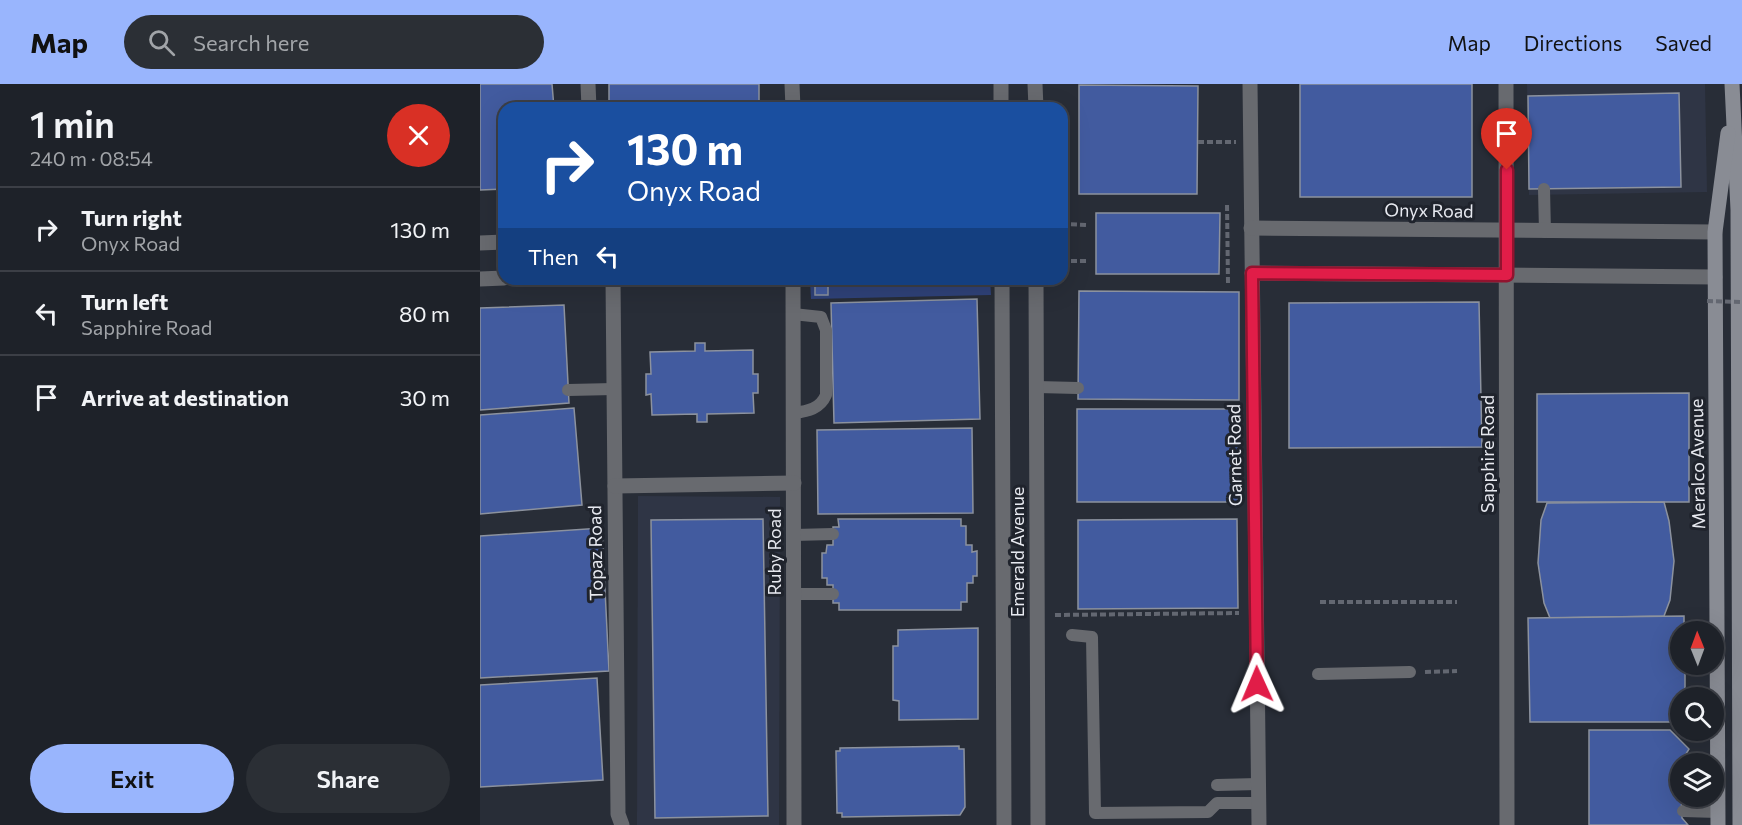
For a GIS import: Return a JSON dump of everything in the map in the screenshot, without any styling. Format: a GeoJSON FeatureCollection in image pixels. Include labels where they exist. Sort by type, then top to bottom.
{"type":"FeatureCollection","features":[{"type":"Feature","properties":{"kind":"main road","name":"Meralco Avenue"},"geometry":{"type":"LineString","coordinates":[[1732,84],[1738,210],[1740,825]]}},
{"type":"Feature","properties":{"kind":"main road","name":"Meralco Avenue"},"geometry":{"type":"LineString","coordinates":[[1718,819],[1715,232],[1732,103]]}},
{"type":"Feature","properties":{"kind":"street"},"geometry":{"type":"LineString","coordinates":[[588,84],[589,102]]}},
{"type":"Feature","properties":{"kind":"street"},"geometry":{"type":"LineString","coordinates":[[792,84],[793,102]]}},
{"type":"Feature","properties":{"kind":"street"},"geometry":{"type":"LineString","coordinates":[[1001,84],[1001,102]]}},
{"type":"Feature","properties":{"kind":"street"},"geometry":{"type":"LineString","coordinates":[[1035,84],[1036,102]]}},
{"type":"Feature","properties":{"kind":"street","name":"Garnet Road"},"geometry":{"type":"LineString","coordinates":[[1250,84],[1259,825]]}},
{"type":"Feature","properties":{"kind":"street","name":"Sapphire Road"},"geometry":{"type":"LineString","coordinates":[[1506,84],[1508,232],[1507,825]]}},
{"type":"Feature","properties":{"kind":"street","name":"Onyx Road"},"geometry":{"type":"LineString","coordinates":[[1251,228],[1715,232]]}},
{"type":"Feature","properties":{"kind":"street"},"geometry":{"type":"LineString","coordinates":[[480,243],[498,242]]}},
{"type":"Feature","properties":{"kind":"street"},"geometry":{"type":"LineString","coordinates":[[1252,273],[1715,277]]}},
{"type":"Feature","properties":{"kind":"street"},"geometry":{"type":"LineString","coordinates":[[480,279],[498,278]]}},
{"type":"Feature","properties":{"kind":"street","name":"Topaz Road"},"geometry":{"type":"LineString","coordinates":[[613,285],[618,814],[622,825]]}},
{"type":"Feature","properties":{"kind":"street","name":"Ruby Road"},"geometry":{"type":"LineString","coordinates":[[793,285],[795,825]]}},
{"type":"Feature","properties":{"kind":"street","name":"Emerald Avenue"},"geometry":{"type":"LineString","coordinates":[[1002,285],[1004,825]]}},
{"type":"Feature","properties":{"kind":"street","name":"Emerald Avenue"},"geometry":{"type":"LineString","coordinates":[[1036,285],[1038,825]]}},
{"type":"Feature","properties":{"kind":"street"},"geometry":{"type":"LineString","coordinates":[[615,486],[794,483]]}},
{"type":"Feature","properties":{"kind":"lane"},"geometry":{"type":"LineString","coordinates":[[1544,189],[1545,232]]}},
{"type":"Feature","properties":{"kind":"lane"},"geometry":{"type":"LineString","coordinates":[[793,314],[821,317],[826,330],[826,395],[822,404],[794,412]]}},
{"type":"Feature","properties":{"kind":"lane"},"geometry":{"type":"LineString","coordinates":[[1037,387],[1078,388]]}},
{"type":"Feature","properties":{"kind":"lane"},"geometry":{"type":"LineString","coordinates":[[568,390],[614,389]]}},
{"type":"Feature","properties":{"kind":"lane"},"geometry":{"type":"LineString","coordinates":[[794,535],[832,534]]}},
{"type":"Feature","properties":{"kind":"lane"},"geometry":{"type":"LineString","coordinates":[[794,594],[833,594]]}},
{"type":"Feature","properties":{"kind":"lane"},"geometry":{"type":"LineString","coordinates":[[1072,635],[1092,637],[1095,813],[1208,812],[1217,803],[1258,803]]}},
{"type":"Feature","properties":{"kind":"lane"},"geometry":{"type":"LineString","coordinates":[[1318,674],[1410,672]]}},
{"type":"Feature","properties":{"kind":"lane"},"geometry":{"type":"LineString","coordinates":[[1217,784],[1258,784]]}},
{"type":"Feature","properties":{"kind":"lane"},"geometry":{"type":"LineString","coordinates":[[1683,811],[1718,819]]}},
{"type":"Feature","properties":{"kind":"path"},"geometry":{"type":"LineString","coordinates":[[1198,142],[1251,143]]}},
{"type":"Feature","properties":{"kind":"path"},"geometry":{"type":"LineString","coordinates":[[1227,205],[1228,283]]}},
{"type":"Feature","properties":{"kind":"path"},"geometry":{"type":"LineString","coordinates":[[1068,224],[1087,225]]}},
{"type":"Feature","properties":{"kind":"path"},"geometry":{"type":"LineString","coordinates":[[1068,261],[1088,261]]}},
{"type":"Feature","properties":{"kind":"path"},"geometry":{"type":"LineString","coordinates":[[1707,302],[1742,302]]}},
{"type":"Feature","properties":{"kind":"path"},"geometry":{"type":"LineString","coordinates":[[1320,602],[1457,602]]}},
{"type":"Feature","properties":{"kind":"path"},"geometry":{"type":"LineString","coordinates":[[1038,609],[1049,615],[1256,613]]}},
{"type":"Feature","properties":{"kind":"path"},"geometry":{"type":"LineString","coordinates":[[1410,672],[1457,671]]}},
{"type":"Feature","properties":{"kind":"shaded area"},"geometry":{"type":"Polygon","coordinates":[[[1527,84],[1705,84],[1707,192],[1529,195],[1527,84]]]}},
{"type":"Feature","properties":{"kind":"shaded area"},"geometry":{"type":"Polygon","coordinates":[[[810,285],[990,285],[991,295],[811,299],[810,285]]]}},
{"type":"Feature","properties":{"kind":"shaded area"},"geometry":{"type":"Polygon","coordinates":[[[638,496],[780,497],[779,825],[637,825],[638,496]]]}},
{"type":"Feature","properties":{"kind":"building"},"geometry":{"type":"Polygon","coordinates":[[[480,84],[552,84],[554,102],[498,102],[498,189],[480,190],[480,84]]]}},
{"type":"Feature","properties":{"kind":"building"},"geometry":{"type":"Polygon","coordinates":[[[609,84],[759,84],[759,102],[609,102],[609,84]]]}},
{"type":"Feature","properties":{"kind":"building"},"geometry":{"type":"Polygon","coordinates":[[[1300,84],[1472,84],[1472,197],[1300,197],[1300,84]]]}},
{"type":"Feature","properties":{"kind":"building"},"geometry":{"type":"Polygon","coordinates":[[[1079,85],[1198,86],[1197,194],[1079,194],[1079,85]]]}},
{"type":"Feature","properties":{"kind":"building"},"geometry":{"type":"Polygon","coordinates":[[[1679,93],[1681,187],[1529,189],[1528,96],[1679,93]]]}},
{"type":"Feature","properties":{"kind":"building"},"geometry":{"type":"Polygon","coordinates":[[[1096,213],[1220,213],[1219,274],[1096,274],[1096,213]]]}},
{"type":"Feature","properties":{"kind":"building"},"geometry":{"type":"Polygon","coordinates":[[[815,285],[828,285],[828,295],[815,295],[815,285]]]}},
{"type":"Feature","properties":{"kind":"building"},"geometry":{"type":"Polygon","coordinates":[[[1079,291],[1239,292],[1239,400],[1078,399],[1079,291]]]}},
{"type":"Feature","properties":{"kind":"building"},"geometry":{"type":"Polygon","coordinates":[[[977,299],[980,419],[834,423],[831,303],[977,299]]]}},
{"type":"Feature","properties":{"kind":"building"},"geometry":{"type":"Polygon","coordinates":[[[1479,302],[1482,447],[1289,448],[1289,303],[1479,302]]]}},
{"type":"Feature","properties":{"kind":"building"},"geometry":{"type":"Polygon","coordinates":[[[564,305],[569,403],[480,410],[480,308],[564,305]]]}},
{"type":"Feature","properties":{"kind":"building"},"geometry":{"type":"Polygon","coordinates":[[[695,343],[705,343],[705,351],[753,350],[753,374],[758,374],[758,393],[753,393],[754,413],[707,414],[707,422],[697,422],[697,414],[652,415],[651,394],[646,395],[646,374],[651,374],[650,352],[695,351],[695,343]]]}},
{"type":"Feature","properties":{"kind":"building"},"geometry":{"type":"Polygon","coordinates":[[[1689,393],[1689,502],[1537,502],[1537,394],[1689,393]]]}},
{"type":"Feature","properties":{"kind":"building"},"geometry":{"type":"Polygon","coordinates":[[[574,408],[582,505],[480,514],[480,415],[574,408]]]}},
{"type":"Feature","properties":{"kind":"building"},"geometry":{"type":"Polygon","coordinates":[[[1077,409],[1238,409],[1238,502],[1077,502],[1077,409]]]}},
{"type":"Feature","properties":{"kind":"building"},"geometry":{"type":"Polygon","coordinates":[[[972,428],[973,513],[818,514],[817,430],[972,428]]]}},
{"type":"Feature","properties":{"kind":"building"},"geometry":{"type":"Polygon","coordinates":[[[1664,502],[1674,561],[1670,600],[1664,616],[1550,618],[1544,603],[1538,563],[1541,520],[1547,503],[1664,502]]]}},
{"type":"Feature","properties":{"kind":"building"},"geometry":{"type":"Polygon","coordinates":[[[763,519],[768,816],[655,818],[651,520],[763,519]]]}},
{"type":"Feature","properties":{"kind":"building"},"geometry":{"type":"Polygon","coordinates":[[[838,519],[961,519],[961,526],[966,526],[966,545],[972,545],[972,552],[977,551],[977,576],[973,576],[973,583],[967,583],[967,602],[961,602],[961,610],[839,610],[839,603],[833,603],[833,585],[827,585],[827,578],[822,578],[822,553],[826,553],[827,545],[833,545],[833,527],[839,527],[838,519]]]}},
{"type":"Feature","properties":{"kind":"building"},"geometry":{"type":"Polygon","coordinates":[[[1237,519],[1238,608],[1078,609],[1078,520],[1237,519]]]}},
{"type":"Feature","properties":{"kind":"building"},"geometry":{"type":"Polygon","coordinates":[[[602,528],[609,671],[480,678],[480,536],[602,528]]]}},
{"type":"Feature","properties":{"kind":"building"},"geometry":{"type":"Polygon","coordinates":[[[1684,616],[1684,621],[1670,621],[1670,675],[1685,675],[1685,687],[1670,687],[1670,722],[1530,722],[1528,618],[1684,616]]]}},
{"type":"Feature","properties":{"kind":"building"},"geometry":{"type":"Polygon","coordinates":[[[978,628],[978,719],[899,720],[899,701],[893,700],[893,646],[898,646],[898,630],[978,628]]]}},
{"type":"Feature","properties":{"kind":"building"},"geometry":{"type":"Polygon","coordinates":[[[597,678],[603,780],[480,787],[480,685],[597,678]]]}},
{"type":"Feature","properties":{"kind":"building"},"geometry":{"type":"Polygon","coordinates":[[[1589,730],[1670,730],[1670,741],[1681,741],[1689,749],[1687,753],[1670,753],[1670,807],[1682,807],[1682,818],[1688,825],[1589,825],[1589,730]]]}},
{"type":"Feature","properties":{"kind":"building"},"geometry":{"type":"Polygon","coordinates":[[[959,746],[959,749],[964,749],[965,807],[960,815],[842,817],[842,813],[837,813],[836,751],[840,751],[840,748],[959,746]]]}},
{"type":"Feature","properties":{"kind":"route"},"geometry":{"type":"LineString","coordinates":[[1257,684],[1252,273],[1507,275],[1507,170]]}}]}
